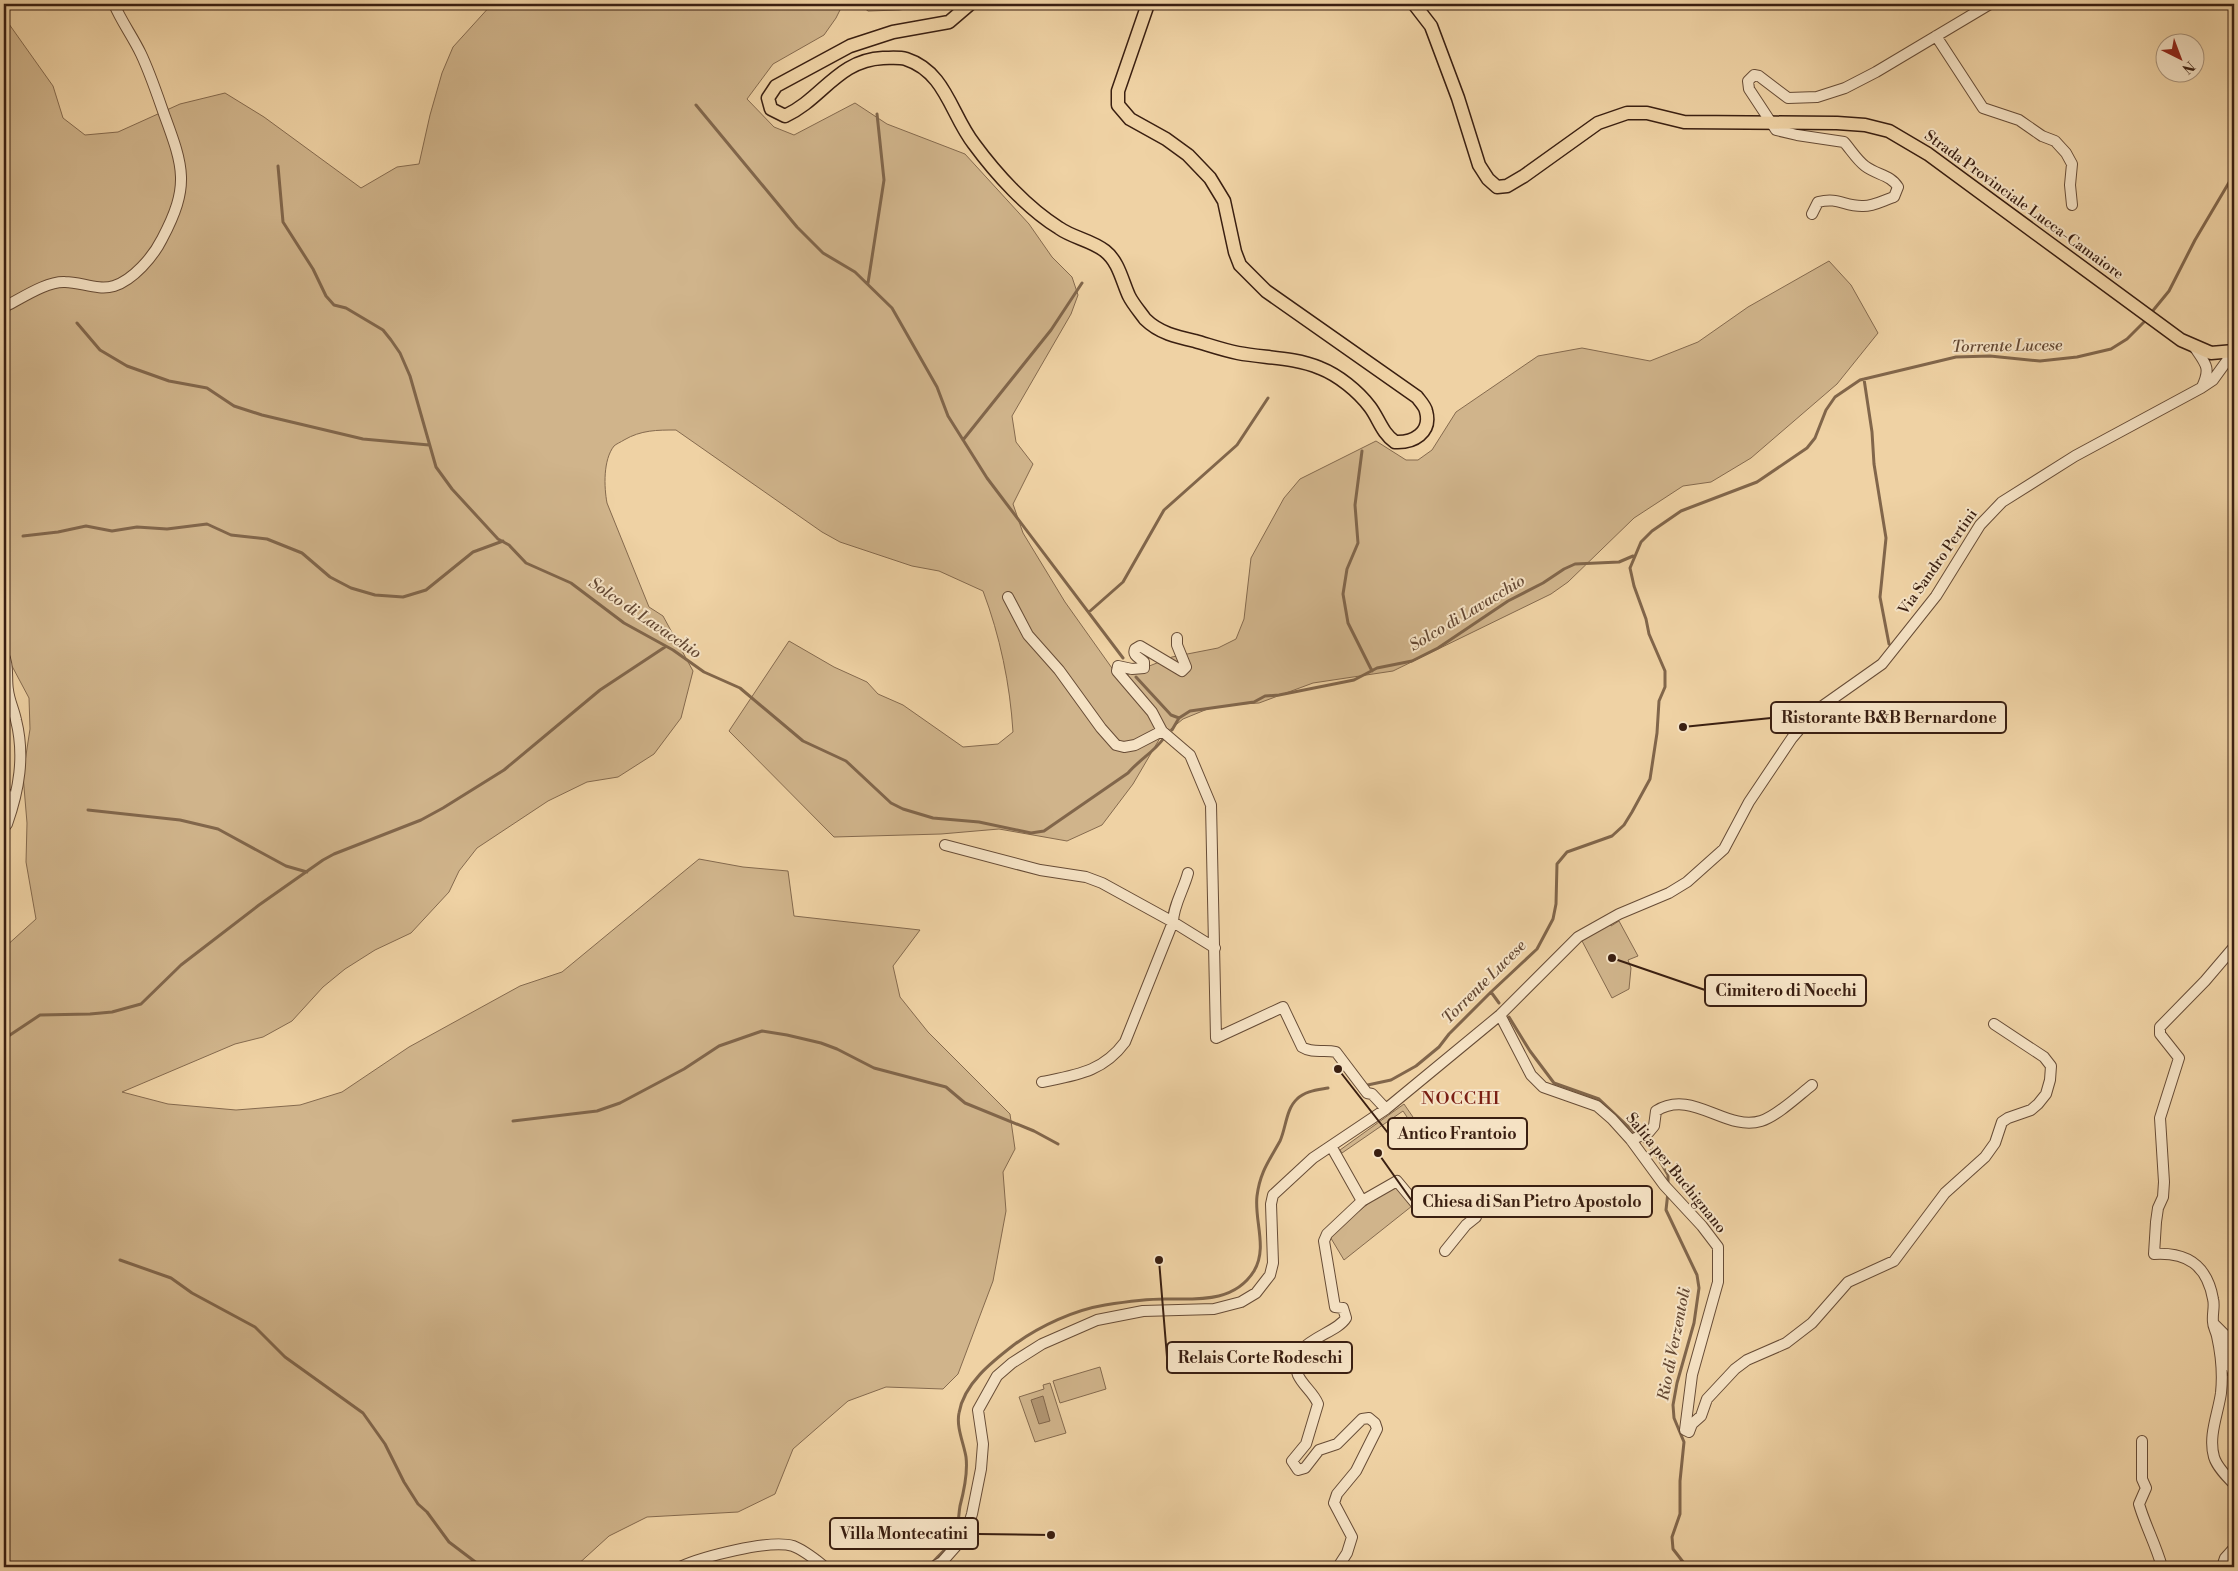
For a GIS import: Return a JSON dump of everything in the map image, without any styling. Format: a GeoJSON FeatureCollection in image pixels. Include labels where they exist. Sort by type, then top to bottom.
{"type":"FeatureCollection","features":[{"type":"Feature","properties":{"kind":"main road"},"geometry":{"type":"LineString","coordinates":[[970,4],[949,22],[866,39],[796,74],[776,86],[768,98],[770,109],[785,116],[796,111],[831,80],[860,62],[887,58],[907,60],[928,70],[942,87],[966,133],[1026,203],[1071,236],[1094,243],[1106,252],[1120,273],[1132,301],[1145,319],[1157,328],[1170,335],[1238,353],[1297,362],[1320,368],[1355,391],[1370,407],[1386,436],[1395,442],[1413,439],[1422,434],[1426,427],[1426,410],[1417,397],[1266,291],[1240,265],[1234,252],[1224,202],[1206,173],[1188,155],[1166,139],[1130,119],[1118,105],[1118,90],[1148,4]]}},
{"type":"Feature","properties":{"kind":"main road","name":"Strada Provinciale Lucca-Camaiore"},"geometry":{"type":"LineString","coordinates":[[1414,4],[1431,26],[1458,98],[1479,165],[1488,179],[1497,187],[1506,186],[1524,176],[1598,123],[1627,113],[1647,113],[1684,122],[1837,122],[1865,125],[1889,131],[1928,154],[2195,348],[2211,353],[2234,351]]}},
{"type":"Feature","properties":{"kind":"street"},"geometry":{"type":"LineString","coordinates":[[4,310],[6,306],[55,284],[65,282],[104,288],[114,286],[127,279],[158,247],[171,224],[181,189],[182,168],[177,149],[144,62],[114,4]]}},
{"type":"Feature","properties":{"kind":"street"},"geometry":{"type":"LineString","coordinates":[[1812,214],[1818,202],[1832,199],[1864,207],[1894,197],[1898,187],[1893,179],[1873,172],[1863,164],[1844,142],[1776,130],[1749,89],[1748,81],[1754,75],[1759,76],[1788,98],[1817,97],[1845,88],[1876,72],[1990,4]]}},
{"type":"Feature","properties":{"kind":"street"},"geometry":{"type":"LineString","coordinates":[[1936,36],[1983,108],[2019,120],[2042,136],[2055,141],[2066,153],[2072,164],[2070,185],[2072,204]]}},
{"type":"Feature","properties":{"kind":"street"},"geometry":{"type":"LineString","coordinates":[[2195,348],[2207,366],[2207,376],[2201,388]]}},
{"type":"Feature","properties":{"kind":"street","name":"Via Sandro Pertini"},"geometry":{"type":"LineString","coordinates":[[937,1564],[965,1536],[982,1469],[983,1444],[978,1410],[997,1376],[1012,1363],[1042,1344],[1097,1320],[1143,1310],[1198,1311],[1214,1309],[1241,1302],[1256,1293],[1270,1275],[1273,1263],[1271,1204],[1273,1195],[1313,1158],[1386,1109],[1500,1015],[1578,936],[1619,914],[1681,886],[1724,849],[1750,802],[1792,738],[1814,712],[1882,664],[1936,596],[1980,525],[2002,502],[2075,456],[2201,388],[2213,380],[2234,351]]}},
{"type":"Feature","properties":{"kind":"street"},"geometry":{"type":"LineString","coordinates":[[1008,597],[1028,635],[1059,670],[1101,728],[1116,744],[1124,747],[1135,745],[1162,731]]}},
{"type":"Feature","properties":{"kind":"street"},"geometry":{"type":"LineString","coordinates":[[1177,638],[1176,645],[1186,667],[1182,670],[1140,646],[1134,652],[1145,664],[1143,669],[1118,666],[1117,671],[1152,712],[1162,731],[1190,755],[1211,805],[1216,1038],[1283,1007],[1302,1047],[1308,1050],[1336,1052],[1367,1094],[1372,1094],[1386,1109]]}},
{"type":"Feature","properties":{"kind":"street"},"geometry":{"type":"LineString","coordinates":[[4,656],[8,690],[17,722],[21,761],[19,788],[7,824],[4,826]]}},
{"type":"Feature","properties":{"kind":"street"},"geometry":{"type":"LineString","coordinates":[[4,795],[6,792],[7,798],[4,807]]}},
{"type":"Feature","properties":{"kind":"street"},"geometry":{"type":"LineString","coordinates":[[945,845],[1040,870],[1086,877],[1102,883],[1173,922],[1215,948]]}},
{"type":"Feature","properties":{"kind":"street"},"geometry":{"type":"LineString","coordinates":[[1042,1082],[1083,1073],[1098,1067],[1114,1056],[1125,1042],[1173,922],[1173,911],[1182,896],[1188,873]]}},
{"type":"Feature","properties":{"kind":"street"},"geometry":{"type":"LineString","coordinates":[[2234,947],[2160,1027],[2160,1034],[2179,1058],[2160,1118],[2164,1182],[2163,1197],[2158,1208],[2156,1222],[2154,1254],[2172,1253],[2198,1266],[2208,1280],[2214,1300],[2213,1323],[2217,1335],[2222,1369],[2221,1394],[2213,1435],[2214,1458],[2234,1484]]}},
{"type":"Feature","properties":{"kind":"street","name":"Salita per Buchignano"},"geometry":{"type":"LineString","coordinates":[[1500,1015],[1531,1076],[1543,1087],[1597,1106],[1612,1119],[1631,1140],[1664,1185],[1702,1226],[1718,1248],[1718,1282],[1692,1375],[1686,1408],[1685,1430],[1689,1432],[1692,1424],[1701,1416],[1707,1399],[1735,1369],[1747,1360],[1793,1338],[1812,1323],[1848,1282],[1894,1261],[1944,1193],[1985,1157],[1995,1143],[2002,1122],[2031,1110],[2046,1094],[2051,1066],[2044,1058],[1994,1024]]}},
{"type":"Feature","properties":{"kind":"street"},"geometry":{"type":"LineString","coordinates":[[1631,1140],[1649,1132],[1654,1126],[1656,1111],[1665,1105],[1675,1103],[1704,1108],[1739,1122],[1750,1123],[1761,1121],[1772,1115],[1812,1085]]}},
{"type":"Feature","properties":{"kind":"street"},"geometry":{"type":"LineString","coordinates":[[1331,1146],[1362,1201]]}},
{"type":"Feature","properties":{"kind":"street"},"geometry":{"type":"LineString","coordinates":[[1338,1567],[1347,1553],[1352,1537],[1334,1503],[1337,1494],[1356,1471],[1377,1429],[1375,1423],[1369,1418],[1362,1419],[1337,1444],[1319,1450],[1305,1468],[1298,1470],[1292,1461],[1306,1444],[1318,1404],[1299,1376],[1296,1367],[1297,1358],[1304,1347],[1320,1335],[1344,1322],[1346,1318],[1343,1308],[1335,1307],[1324,1241],[1327,1234],[1362,1201],[1397,1181],[1416,1204],[1420,1205],[1434,1200],[1444,1202],[1468,1211],[1476,1217],[1466,1226],[1446,1251]]}},
{"type":"Feature","properties":{"kind":"street"},"geometry":{"type":"LineString","coordinates":[[2213,1323],[2225,1335],[2224,1347],[2234,1375]]}},
{"type":"Feature","properties":{"kind":"street"},"geometry":{"type":"LineString","coordinates":[[2142,1441],[2142,1479],[2146,1488],[2139,1504],[2144,1522],[2157,1548],[2162,1567]]}},
{"type":"Feature","properties":{"kind":"street"},"geometry":{"type":"LineString","coordinates":[[680,1567],[696,1560],[732,1550],[774,1545],[792,1546],[825,1567]]}},
{"type":"Feature","properties":{"kind":"street"},"geometry":{"type":"LineString","coordinates":[[2222,1567],[2225,1558],[2234,1548]]}},
{"type":"Feature","properties":{"kind":"shaded area"},"geometry":{"type":"Polygon","coordinates":[[[492,4],[843,4],[824,35],[773,64],[747,99],[774,127],[794,135],[855,103],[887,124],[965,154],[1029,224],[1052,257],[1072,277],[1078,295],[1071,314],[1012,416],[1016,442],[1033,464],[1013,504],[1023,533],[1065,602],[1119,678],[1172,657],[1218,648],[1236,639],[1244,619],[1251,558],[1284,498],[1300,479],[1376,441],[1406,460],[1418,460],[1432,450],[1456,412],[1538,356],[1582,348],[1650,361],[1698,342],[1748,307],[1829,261],[1851,285],[1878,333],[1837,384],[1751,458],[1711,482],[1683,486],[1634,518],[1568,582],[1551,594],[1393,671],[1313,683],[1259,703],[1210,708],[1183,719],[1160,738],[1133,784],[1102,825],[1067,841],[999,829],[941,834],[834,837],[729,731],[789,641],[834,667],[867,682],[878,694],[903,705],[963,747],[998,744],[1013,732],[1012,714],[1007,678],[999,643],[983,591],[939,571],[912,566],[840,542],[822,532],[676,430],[643,432],[616,444],[610,452],[606,466],[605,489],[607,503],[649,607],[663,616],[693,671],[681,718],[654,754],[618,777],[587,782],[548,801],[477,848],[459,871],[449,892],[411,933],[375,950],[345,969],[323,987],[292,1021],[263,1037],[235,1044],[122,1092],[168,1104],[236,1110],[300,1105],[342,1092],[409,1047],[520,986],[562,972],[699,859],[743,867],[788,871],[794,916],[920,930],[893,966],[900,997],[928,1032],[1010,1114],[1015,1149],[1003,1172],[1006,1211],[993,1281],[958,1374],[943,1389],[886,1387],[848,1401],[793,1449],[775,1494],[738,1512],[647,1517],[609,1536],[575,1567],[4,1567],[4,948],[36,919],[26,862],[27,823],[23,775],[30,729],[29,698],[4,651],[4,17],[53,86],[63,118],[85,135],[118,132],[180,104],[225,93],[264,117],[361,188],[397,167],[419,164],[442,73],[453,47],[492,4]]]}},
{"type":"Feature","properties":{"kind":"shaded area"},"geometry":{"type":"Polygon","coordinates":[[[859,4],[942,4],[899,10],[868,11],[859,4]]]}},
{"type":"Feature","properties":{"kind":"shaded area"},"geometry":{"type":"Polygon","coordinates":[[[1619,921],[1638,956],[1628,960],[1631,968],[1629,989],[1612,998],[1581,939],[1609,923],[1611,926],[1619,921]]]}},
{"type":"Feature","properties":{"kind":"shaded area"},"geometry":{"type":"Polygon","coordinates":[[[1404,1104],[1415,1120],[1413,1126],[1403,1111],[1342,1153],[1340,1150],[1404,1104]]]}},
{"type":"Feature","properties":{"kind":"shaded area"},"geometry":{"type":"Polygon","coordinates":[[[1393,1184],[1396,1184],[1412,1206],[1344,1260],[1329,1235],[1393,1184]]]}},
{"type":"Feature","properties":{"kind":"shaded area"},"geometry":{"type":"Polygon","coordinates":[[[1100,1367],[1106,1389],[1060,1403],[1053,1381],[1100,1367]]]}},
{"type":"Feature","properties":{"kind":"shaded area"},"geometry":{"type":"Polygon","coordinates":[[[1050,1383],[1066,1433],[1035,1442],[1019,1397],[1044,1389],[1043,1385],[1050,1383]]]}},
{"type":"Feature","properties":{"kind":"shaded area"},"geometry":{"type":"Polygon","coordinates":[[[1043,1396],[1050,1421],[1039,1424],[1031,1400],[1043,1396]]]}},
{"type":"Feature","properties":{"kind":"waterway"},"geometry":{"type":"LineString","coordinates":[[696,105],[797,227],[823,253],[855,272],[892,308],[937,387],[948,416],[987,478],[1123,658]]}},
{"type":"Feature","properties":{"kind":"waterway"},"geometry":{"type":"LineString","coordinates":[[868,283],[884,180],[877,114]]}},
{"type":"Feature","properties":{"kind":"waterway","name":"Solco di Lavacchio"},"geometry":{"type":"LineString","coordinates":[[278,166],[283,222],[313,269],[326,296],[334,305],[346,308],[383,330],[391,340],[400,353],[410,376],[436,467],[452,489],[498,539],[509,545],[526,563],[571,583],[624,623],[673,650],[704,672],[740,688],[803,741],[846,761],[891,803],[903,809],[933,818],[979,822],[1031,833],[1044,831],[1128,773],[1156,748],[1164,738]]}},
{"type":"Feature","properties":{"kind":"waterway","name":"Torrente Lucese"},"geometry":{"type":"LineString","coordinates":[[2151,313],[2169,291],[2195,240],[2234,174]]}},
{"type":"Feature","properties":{"kind":"waterway"},"geometry":{"type":"LineString","coordinates":[[963,440],[1051,330],[1082,283]]}},
{"type":"Feature","properties":{"kind":"waterway","name":"Torrente Lucese"},"geometry":{"type":"LineString","coordinates":[[1363,1086],[1391,1080],[1416,1066],[1439,1047],[1449,1034],[1537,949],[1553,919],[1556,904],[1557,864],[1567,852],[1612,836],[1624,825],[1650,779],[1657,733],[1659,701],[1665,687],[1665,671],[1649,634],[1630,568],[1641,542],[1652,531],[1681,511],[1757,482],[1807,448],[1815,438],[1826,410],[1835,397],[1860,380],[1956,357],[1990,356],[2040,361],[2077,357],[2111,349],[2127,339],[2148,318]]}},
{"type":"Feature","properties":{"kind":"waterway"},"geometry":{"type":"LineString","coordinates":[[77,323],[100,350],[127,366],[169,381],[207,388],[234,406],[262,415],[363,439],[429,445]]}},
{"type":"Feature","properties":{"kind":"waterway"},"geometry":{"type":"LineString","coordinates":[[1864,379],[1872,432],[1874,464],[1886,538],[1880,597],[1889,644]]}},
{"type":"Feature","properties":{"kind":"waterway"},"geometry":{"type":"LineString","coordinates":[[1089,612],[1123,582],[1164,510],[1237,445],[1268,398]]}},
{"type":"Feature","properties":{"kind":"waterway"},"geometry":{"type":"LineString","coordinates":[[1362,451],[1355,505],[1358,543],[1347,569],[1343,594],[1348,623],[1372,671]]}},
{"type":"Feature","properties":{"kind":"waterway"},"geometry":{"type":"LineString","coordinates":[[23,536],[58,532],[86,526],[112,531],[137,527],[167,529],[207,524],[231,535],[267,539],[302,553],[330,577],[351,588],[375,595],[403,597],[426,590],[473,552],[503,541]]}},
{"type":"Feature","properties":{"kind":"waterway","name":"Solco di Lavacchio"},"geometry":{"type":"LineString","coordinates":[[1172,730],[1179,718],[1190,711],[1254,702],[1265,696],[1354,680],[1377,668],[1412,661],[1438,648],[1508,601],[1543,583],[1564,569],[1575,564],[1619,562],[1633,556]]}},
{"type":"Feature","properties":{"kind":"waterway"},"geometry":{"type":"LineString","coordinates":[[4,1039],[40,1015],[112,1012],[141,1004],[181,965],[259,905],[323,860],[421,820],[443,808],[504,770],[600,690],[665,647]]}},
{"type":"Feature","properties":{"kind":"waterway"},"geometry":{"type":"LineString","coordinates":[[1136,677],[1171,715],[1179,718]]}},
{"type":"Feature","properties":{"kind":"waterway"},"geometry":{"type":"LineString","coordinates":[[88,810],[180,820],[218,829],[286,866],[307,872]]}},
{"type":"Feature","properties":{"kind":"waterway","name":"Rio di Verzentoli"},"geometry":{"type":"LineString","coordinates":[[1491,992],[1499,1003]]}},
{"type":"Feature","properties":{"kind":"waterway","name":"Rio di Verzentoli"},"geometry":{"type":"LineString","coordinates":[[1509,1017],[1530,1051],[1554,1083],[1599,1099],[1654,1151],[1668,1175],[1668,1186]]}},
{"type":"Feature","properties":{"kind":"waterway"},"geometry":{"type":"LineString","coordinates":[[513,1121],[597,1111],[620,1103],[684,1069],[719,1046],[762,1031],[821,1043],[874,1068],[946,1087],[965,1103],[1034,1131],[1058,1144]]}},
{"type":"Feature","properties":{"kind":"waterway","name":"Torrente Lucese"},"geometry":{"type":"LineString","coordinates":[[931,1565],[951,1543],[957,1528],[966,1469],[966,1457],[958,1418],[962,1402],[973,1382],[989,1365],[1015,1344],[1046,1325],[1069,1315],[1093,1307],[1127,1302],[1214,1297],[1236,1289],[1246,1281],[1254,1271],[1260,1253],[1257,1205],[1258,1188],[1263,1173],[1280,1141],[1288,1113],[1293,1103],[1300,1096],[1315,1090],[1328,1088]]}},
{"type":"Feature","properties":{"kind":"waterway","name":"Rio di Verzentoli"},"geometry":{"type":"LineString","coordinates":[[1668,1192],[1666,1210],[1697,1275],[1699,1288],[1694,1323],[1677,1383],[1673,1405],[1674,1418],[1684,1442],[1680,1481],[1680,1514],[1672,1537],[1673,1549],[1687,1567]]}},
{"type":"Feature","properties":{"kind":"waterway"},"geometry":{"type":"LineString","coordinates":[[120,1260],[171,1278],[192,1293],[255,1327],[285,1357],[363,1413],[385,1444],[404,1482],[418,1504],[427,1512],[449,1542],[482,1567]]}},
{"type":"Feature","properties":{"kind":"waterway","name":"Torrente Lucese"},"geometry":{"type":"LineString","coordinates":[[729,1567],[761,1563],[784,1567]]}},
{"type":"Feature","properties":{"kind":"place","name":"Ristorante B&B Bernardone"},"geometry":{"type":"Point","coordinates":[1683,727]}},
{"type":"Feature","properties":{"kind":"place","name":"Cimitero di Nocchi"},"geometry":{"type":"Point","coordinates":[1612,958]}},
{"type":"Feature","properties":{"kind":"place","name":"Antico Frantoio"},"geometry":{"type":"Point","coordinates":[1338,1069]}},
{"type":"Feature","properties":{"kind":"place","name":"Chiesa di San Pietro Apostolo"},"geometry":{"type":"Point","coordinates":[1378,1153]}},
{"type":"Feature","properties":{"kind":"place","name":"Relais Corte Rodeschi"},"geometry":{"type":"Point","coordinates":[1159,1260]}},
{"type":"Feature","properties":{"kind":"place","name":"Villa Montecatini"},"geometry":{"type":"Point","coordinates":[1051,1535]}},
{"type":"Feature","properties":{"kind":"district","name":"NOCCHI"},"geometry":{"type":"Point","coordinates":[1461,1098]}}]}
